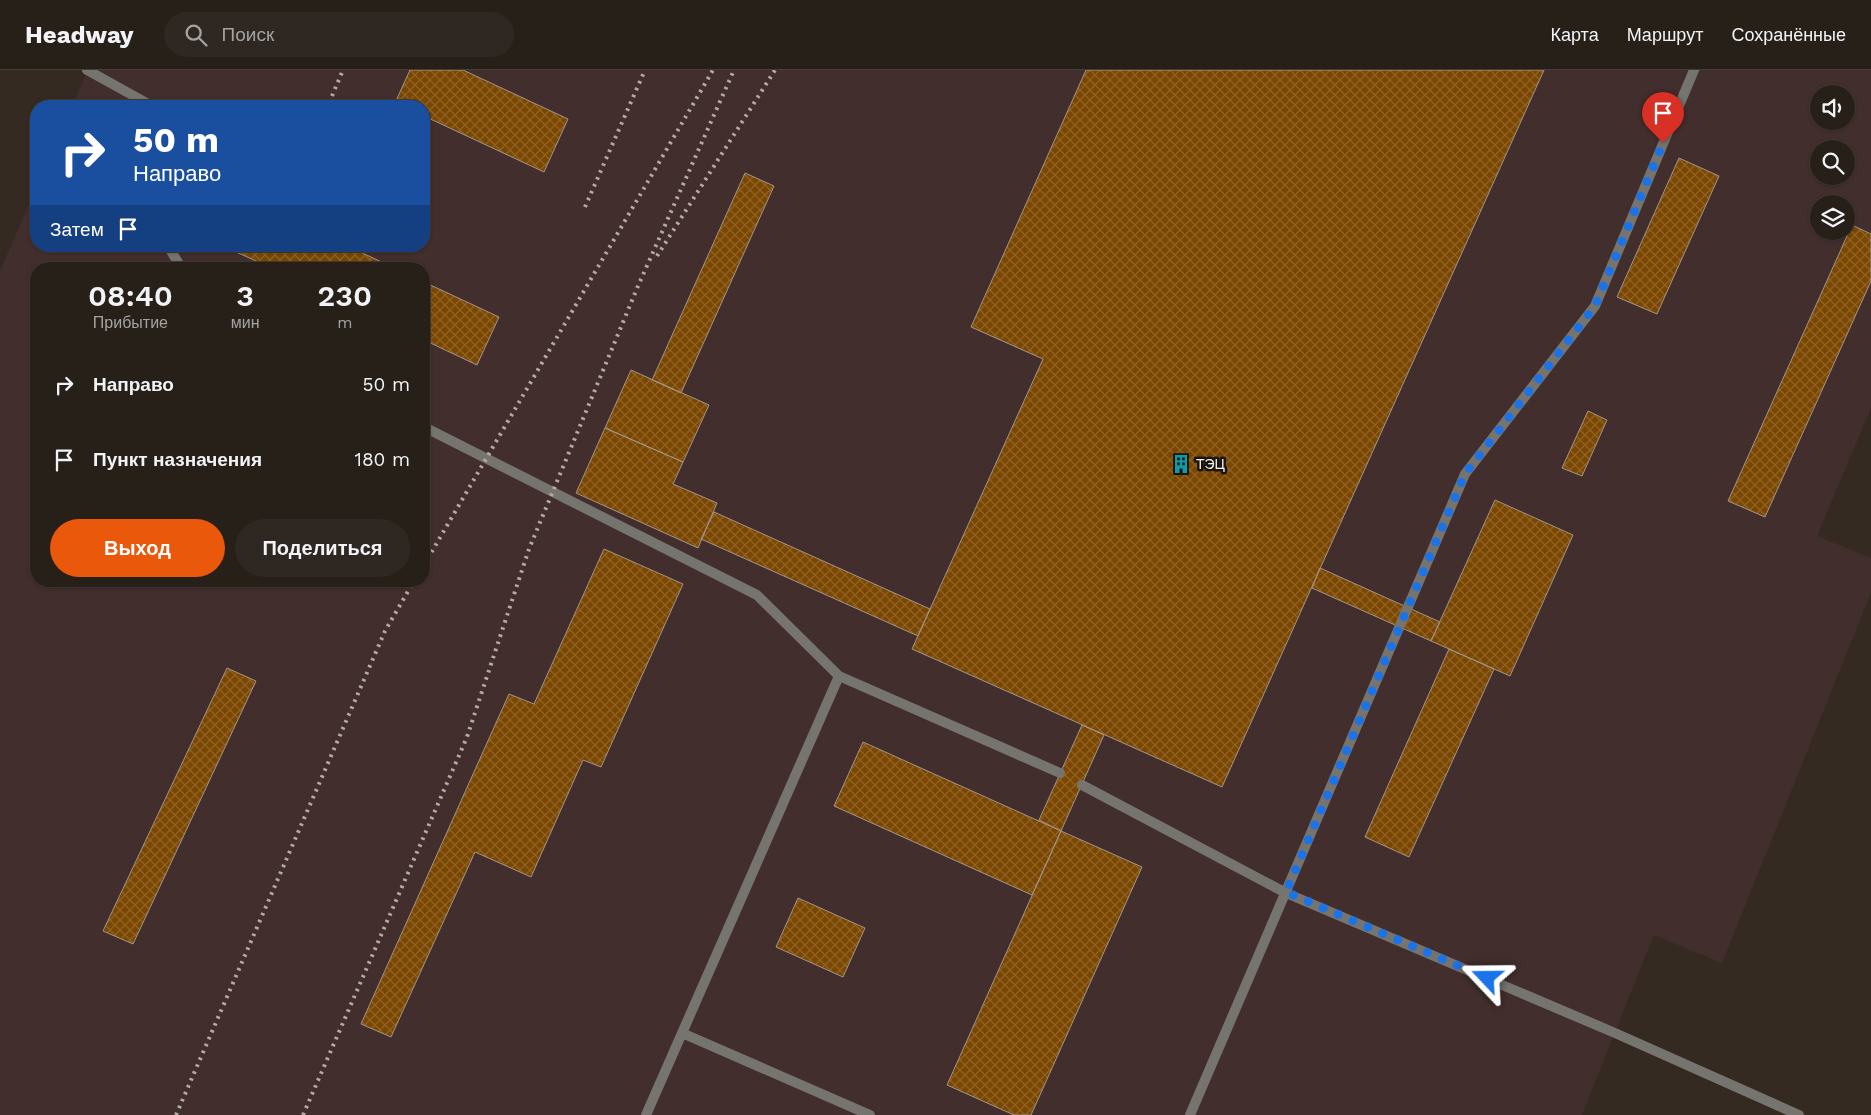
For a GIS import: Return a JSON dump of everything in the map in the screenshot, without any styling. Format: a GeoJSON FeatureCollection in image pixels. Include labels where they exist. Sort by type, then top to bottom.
{"type":"FeatureCollection","features":[{"type":"Feature","properties":{"kind":"lane"},"geometry":{"type":"LineString","coordinates":[[87,70],[141,100]]}},
{"type":"Feature","properties":{"kind":"lane"},"geometry":{"type":"LineString","coordinates":[[1190,1115],[1465,474],[1595,306],[1694,70]]}},
{"type":"Feature","properties":{"kind":"lane"},"geometry":{"type":"LineString","coordinates":[[430,430],[757,595],[839,676],[1060,773]]}},
{"type":"Feature","properties":{"kind":"lane"},"geometry":{"type":"LineString","coordinates":[[646,1115],[839,676]]}},
{"type":"Feature","properties":{"kind":"lane"},"geometry":{"type":"LineString","coordinates":[[1082,785],[1286,892],[1615,1033],[1799,1115]]}},
{"type":"Feature","properties":{"kind":"lane"},"geometry":{"type":"LineString","coordinates":[[682,1033],[870,1115]]}},
{"type":"Feature","properties":{"kind":"shaded area"},"geometry":{"type":"Polygon","coordinates":[[[88,70],[1871,70],[1871,408],[1817,536],[1871,558],[1871,593],[1722,963],[1654,935],[1582,1115],[0,1115],[0,271],[30,202],[30,252],[430,252],[430,100],[75,100],[88,70]]]}},
{"type":"Feature","properties":{"kind":"building"},"geometry":{"type":"Polygon","coordinates":[[[410,70],[463,70],[568,119],[544,172],[430,119],[430,100],[396,100],[410,70]]]}},
{"type":"Feature","properties":{"kind":"building","name":"ТЭЦ"},"geometry":{"type":"Polygon","coordinates":[[[1086,70],[1544,70],[1222,787],[912,649],[1043,359],[971,327],[1086,70]]]}},
{"type":"Feature","properties":{"kind":"building"},"geometry":{"type":"Polygon","coordinates":[[[1679,158],[1719,176],[1657,314],[1617,297],[1679,158]]]}},
{"type":"Feature","properties":{"kind":"building"},"geometry":{"type":"Polygon","coordinates":[[[745,173],[774,186],[681,393],[652,380],[745,173]]]}},
{"type":"Feature","properties":{"kind":"building"},"geometry":{"type":"Polygon","coordinates":[[[1855,226],[1871,234],[1871,281],[1765,517],[1728,501],[1845,240],[1855,240],[1855,226]]]}},
{"type":"Feature","properties":{"kind":"building"},"geometry":{"type":"Polygon","coordinates":[[[236,252],[361,252],[381,262],[258,262],[236,252]]]}},
{"type":"Feature","properties":{"kind":"building"},"geometry":{"type":"Polygon","coordinates":[[[430,285],[499,317],[477,365],[430,343],[430,285]]]}},
{"type":"Feature","properties":{"kind":"building"},"geometry":{"type":"Polygon","coordinates":[[[631,370],[709,405],[683,462],[605,428],[631,370]]]}},
{"type":"Feature","properties":{"kind":"building"},"geometry":{"type":"Polygon","coordinates":[[[1588,411],[1607,420],[1582,476],[1562,468],[1588,411]]]}},
{"type":"Feature","properties":{"kind":"building"},"geometry":{"type":"Polygon","coordinates":[[[605,428],[683,462],[673,484],[717,503],[698,548],[576,493],[605,428]]]}},
{"type":"Feature","properties":{"kind":"building"},"geometry":{"type":"Polygon","coordinates":[[[1495,500],[1573,535],[1510,676],[1431,641],[1495,500]]]}},
{"type":"Feature","properties":{"kind":"building"},"geometry":{"type":"Polygon","coordinates":[[[714,512],[930,609],[918,636],[701,539],[714,512]]]}},
{"type":"Feature","properties":{"kind":"building"},"geometry":{"type":"Polygon","coordinates":[[[604,549],[683,584],[601,767],[583,760],[531,877],[475,852],[391,1037],[361,1024],[509,694],[534,704],[604,549]]]}},
{"type":"Feature","properties":{"kind":"building"},"geometry":{"type":"Polygon","coordinates":[[[1320,568],[1440,622],[1431,641],[1312,588],[1320,568]]]}},
{"type":"Feature","properties":{"kind":"building"},"geometry":{"type":"Polygon","coordinates":[[[1449,649],[1494,669],[1409,857],[1365,837],[1449,649]]]}},
{"type":"Feature","properties":{"kind":"building"},"geometry":{"type":"Polygon","coordinates":[[[227,668],[256,681],[133,944],[103,931],[227,668]]]}},
{"type":"Feature","properties":{"kind":"building"},"geometry":{"type":"Polygon","coordinates":[[[1082,725],[1104,735],[1061,831],[1039,820],[1082,725]]]}},
{"type":"Feature","properties":{"kind":"building"},"geometry":{"type":"Polygon","coordinates":[[[863,742],[1061,831],[1032,895],[834,806],[863,742]]]}},
{"type":"Feature","properties":{"kind":"building"},"geometry":{"type":"Polygon","coordinates":[[[1061,831],[1142,867],[1031,1115],[1014,1115],[947,1085],[1061,831]]]}},
{"type":"Feature","properties":{"kind":"building"},"geometry":{"type":"Polygon","coordinates":[[[798,898],[865,928],[843,977],[776,947],[798,898]]]}},
{"type":"Feature","properties":{"kind":"railway"},"geometry":{"type":"LineString","coordinates":[[332,96],[343,70]]}},
{"type":"Feature","properties":{"kind":"railway"},"geometry":{"type":"LineString","coordinates":[[585,207],[645,70]]}},
{"type":"Feature","properties":{"kind":"railway"},"geometry":{"type":"LineString","coordinates":[[430,555],[713,70]]}},
{"type":"Feature","properties":{"kind":"railway"},"geometry":{"type":"LineString","coordinates":[[303,1115],[467,737],[529,549],[638,286],[734,70]]}},
{"type":"Feature","properties":{"kind":"railway"},"geometry":{"type":"LineString","coordinates":[[657,256],[775,70]]}},
{"type":"Feature","properties":{"kind":"railway"},"geometry":{"type":"LineString","coordinates":[[176,1115],[385,631],[411,587]]}},
{"type":"Feature","properties":{"kind":"place","name":"ТЭЦ"},"geometry":{"type":"Point","coordinates":[1181,464]}},
{"type":"Feature","properties":{"kind":"route"},"geometry":{"type":"LineString","coordinates":[[1487,978],[1286,892],[1465,474],[1595,306],[1663,143]]}}]}
